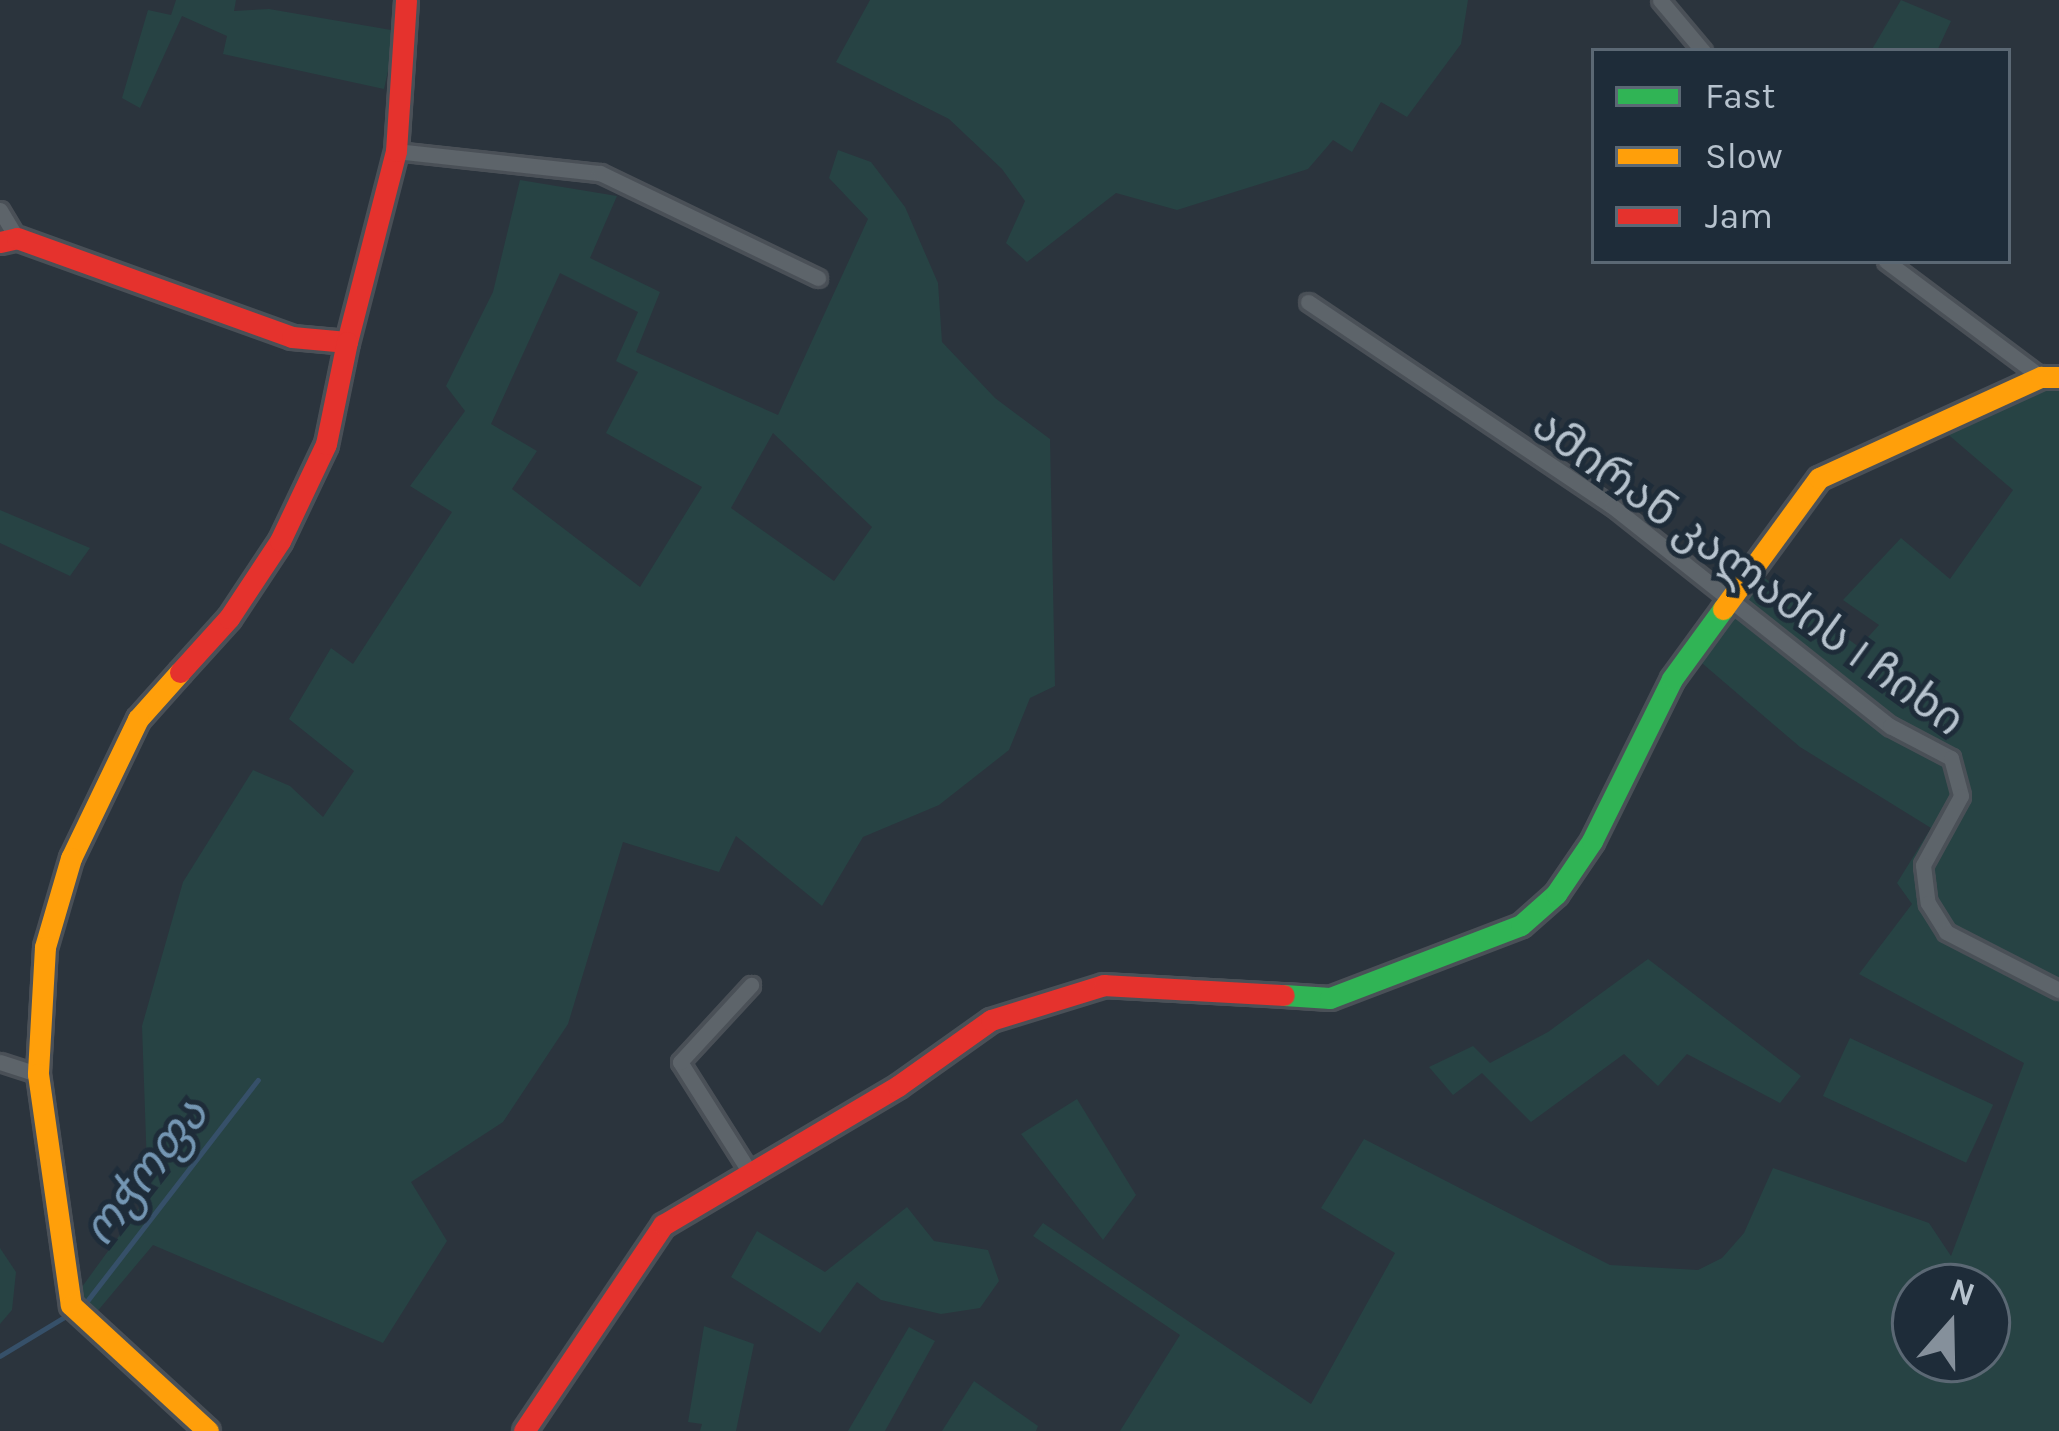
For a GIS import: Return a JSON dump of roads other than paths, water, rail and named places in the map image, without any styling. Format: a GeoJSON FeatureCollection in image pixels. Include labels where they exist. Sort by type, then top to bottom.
{"type":"FeatureCollection","features":[{"type":"Feature","properties":{"kind":"street"},"geometry":{"type":"LineString","coordinates":[[208,1431],[71,1305],[38,1074],[45,947],[71,858],[137,719],[229,619],[280,541],[326,444],[396,151],[406,0]]}},
{"type":"Feature","properties":{"kind":"street"},"geometry":{"type":"LineString","coordinates":[[1660,0],[1700,48]]}},
{"type":"Feature","properties":{"kind":"street"},"geometry":{"type":"LineString","coordinates":[[396,151],[600,173],[818,278]]}},
{"type":"Feature","properties":{"kind":"street"},"geometry":{"type":"LineString","coordinates":[[0,210],[9,240],[292,337],[347,342]]}},
{"type":"Feature","properties":{"kind":"street"},"geometry":{"type":"LineString","coordinates":[[1890,264],[2054,377]]}},
{"type":"Feature","properties":{"kind":"street","name":"ამირან კალაძის I ჩიხი"},"geometry":{"type":"LineString","coordinates":[[1308,302],[1612,506],[1731,605],[1890,726],[1951,758],[1961,796],[1923,865],[1928,903],[1946,932],[2059,990]]}},
{"type":"Feature","properties":{"kind":"street"},"geometry":{"type":"LineString","coordinates":[[530,1430],[663,1225],[898,1086],[991,1020],[1058,994],[1104,985],[1330,998],[1521,925],[1556,894],[1592,841],[1672,679],[1731,605],[1819,478],[2054,377]]}},
{"type":"Feature","properties":{"kind":"street"},"geometry":{"type":"LineString","coordinates":[[749,1171],[680,1062],[751,985]]}},
{"type":"Feature","properties":{"kind":"street"},"geometry":{"type":"LineString","coordinates":[[0,1062],[38,1074]]}},
{"type":"Feature","properties":{"kind":"waterway","name":"ოჭოფა"},"geometry":{"type":"LineString","coordinates":[[84,1305],[258,1080]]}},
{"type":"Feature","properties":{"kind":"waterway","name":"ოჭოფა"},"geometry":{"type":"LineString","coordinates":[[0,1356],[66,1316]]}}]}
